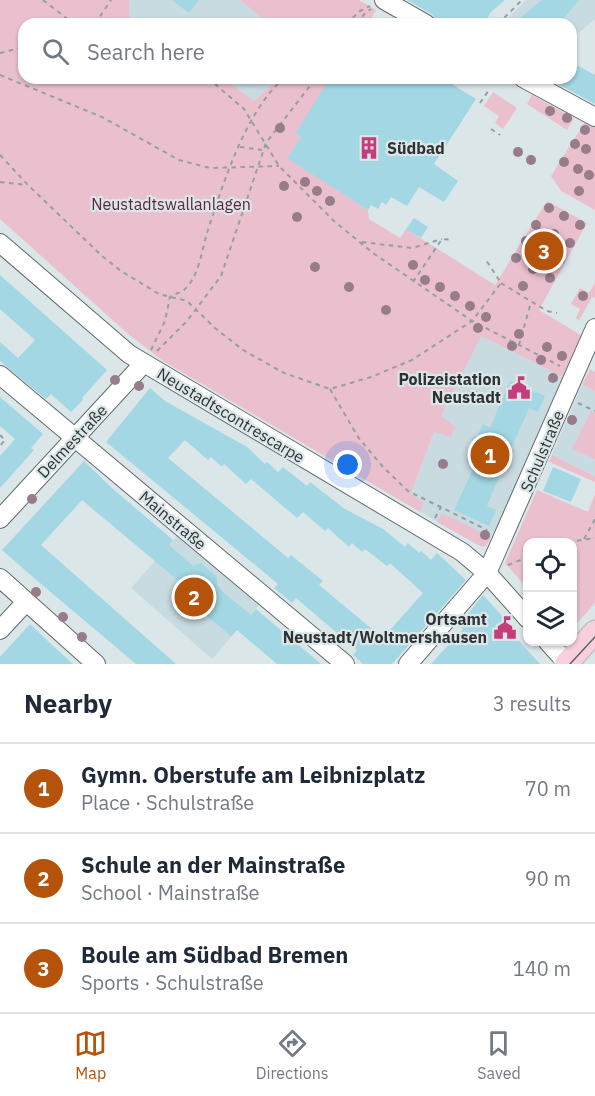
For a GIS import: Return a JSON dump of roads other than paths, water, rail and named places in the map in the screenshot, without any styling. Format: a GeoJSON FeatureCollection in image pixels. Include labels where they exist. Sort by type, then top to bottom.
{"type":"FeatureCollection","features":[{"type":"Feature","properties":{"kind":"main road"},"geometry":{"type":"LineString","coordinates":[[572,664],[595,632]]}},
{"type":"Feature","properties":{"kind":"main road"},"geometry":{"type":"LineString","coordinates":[[572,664],[595,651]]}},
{"type":"Feature","properties":{"kind":"street"},"geometry":{"type":"LineString","coordinates":[[384,0],[416,18]]}},
{"type":"Feature","properties":{"kind":"street"},"geometry":{"type":"LineString","coordinates":[[535,84],[595,117]]}},
{"type":"Feature","properties":{"kind":"street","name":"Neustadtscontrescarpe"},"geometry":{"type":"LineString","coordinates":[[0,243],[129,354],[462,552],[487,573],[523,613]]}},
{"type":"Feature","properties":{"kind":"street","name":"Schulstraße"},"geometry":{"type":"LineString","coordinates":[[408,664],[487,573],[595,328]]}},
{"type":"Feature","properties":{"kind":"street","name":"Delmestraße"},"geometry":{"type":"LineString","coordinates":[[0,519],[144,363]]}},
{"type":"Feature","properties":{"kind":"street","name":"Mainstraße"},"geometry":{"type":"LineString","coordinates":[[0,375],[345,664]]}},
{"type":"Feature","properties":{"kind":"street"},"geometry":{"type":"LineString","coordinates":[[0,578],[96,664]]}},
{"type":"Feature","properties":{"kind":"street"},"geometry":{"type":"LineString","coordinates":[[0,630],[26,602]]}},
{"type":"Feature","properties":{"kind":"street"},"geometry":{"type":"LineString","coordinates":[[552,646],[572,664]]}},
{"type":"Feature","properties":{"kind":"tram line"},"geometry":{"type":"LineString","coordinates":[[570,664],[595,637]]}},
{"type":"Feature","properties":{"kind":"place","name":"Südbad"},"geometry":{"type":"Point","coordinates":[369,148]}},
{"type":"Feature","properties":{"kind":"place","name":"Boule am Südbad Bremen"},"geometry":{"type":"Point","coordinates":[544,251]}},
{"type":"Feature","properties":{"kind":"place","name":"Polizeistation Neustadt"},"geometry":{"type":"Point","coordinates":[519,388]}},
{"type":"Feature","properties":{"kind":"place","name":"Gymn. Oberstufe am Leibnizplatz"},"geometry":{"type":"Point","coordinates":[490,455]}},
{"type":"Feature","properties":{"kind":"place","name":"Schule an der Mainstraße"},"geometry":{"type":"Point","coordinates":[194,597]}},
{"type":"Feature","properties":{"kind":"place","name":"Ortsamt Neustadt/Woltmershausen"},"geometry":{"type":"Point","coordinates":[505,628]}},
{"type":"Feature","properties":{"kind":"park label","name":"Neustadtswallanlagen"},"geometry":{"type":"Point","coordinates":[171,204]}}]}
